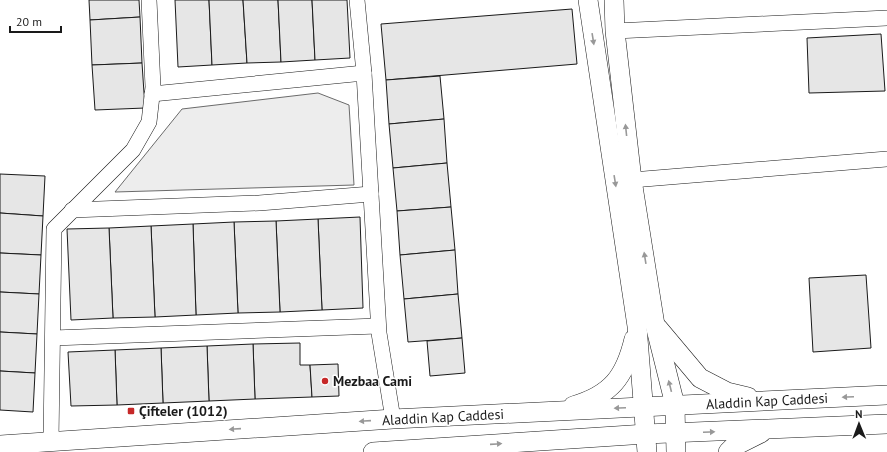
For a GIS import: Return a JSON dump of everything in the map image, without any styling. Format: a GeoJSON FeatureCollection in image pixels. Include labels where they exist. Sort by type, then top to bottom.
{"type":"FeatureCollection","features":[{"type":"Feature","properties":{"kind":"street"},"geometry":{"type":"LineString","coordinates":[[51,441],[54,229],[133,150],[149,122],[152,94],[149,0]]}},
{"type":"Feature","properties":{"kind":"street"},"geometry":{"type":"LineString","coordinates":[[357,0],[364,73],[378,326],[393,419]]}},
{"type":"Feature","properties":{"kind":"street"},"geometry":{"type":"LineString","coordinates":[[588,0],[646,326],[675,405],[676,443]]}},
{"type":"Feature","properties":{"kind":"street"},"geometry":{"type":"LineString","coordinates":[[614,0],[615,31],[632,180],[646,326],[644,407],[646,443]]}},
{"type":"Feature","properties":{"kind":"street"},"geometry":{"type":"LineString","coordinates":[[615,31],[887,18]]}},
{"type":"Feature","properties":{"kind":"street"},"geometry":{"type":"LineString","coordinates":[[152,94],[364,73]]}},
{"type":"Feature","properties":{"kind":"street"},"geometry":{"type":"LineString","coordinates":[[632,180],[887,159]]}},
{"type":"Feature","properties":{"kind":"street"},"geometry":{"type":"LineString","coordinates":[[72,210],[259,203],[371,194]]}},
{"type":"Feature","properties":{"kind":"street"},"geometry":{"type":"LineString","coordinates":[[52,338],[378,326]]}},
{"type":"Feature","properties":{"kind":"street"},"geometry":{"type":"LineString","coordinates":[[646,326],[700,378],[728,392],[767,401]]}},
{"type":"Feature","properties":{"kind":"street"},"geometry":{"type":"LineString","coordinates":[[549,412],[585,402],[613,387],[630,360],[646,326]]}},
{"type":"Feature","properties":{"kind":"street","name":"Aladdin Kap Caddesi"},"geometry":{"type":"LineString","coordinates":[[0,445],[393,419],[887,395]]}},
{"type":"Feature","properties":{"kind":"street","name":"Aladdin Kap Caddesi"},"geometry":{"type":"LineString","coordinates":[[373,452],[550,441],[676,443],[767,430],[887,424]]}},
{"type":"Feature","properties":{"kind":"street"},"geometry":{"type":"LineString","coordinates":[[728,452],[733,447],[767,430]]}},
{"type":"Feature","properties":{"kind":"street"},"geometry":{"type":"LineString","coordinates":[[550,441],[578,452]]}},
{"type":"Feature","properties":{"kind":"shaded area"},"geometry":{"type":"Polygon","coordinates":[[[318,93],[349,105],[354,185],[115,192],[182,109],[318,93]]]}},
{"type":"Feature","properties":{"kind":"building"},"geometry":{"type":"Polygon","coordinates":[[[89,0],[139,0],[140,17],[90,20],[89,0]]]}},
{"type":"Feature","properties":{"kind":"building"},"geometry":{"type":"Polygon","coordinates":[[[175,0],[209,0],[212,65],[178,67],[175,0]]]}},
{"type":"Feature","properties":{"kind":"building"},"geometry":{"type":"Polygon","coordinates":[[[209,0],[243,0],[247,63],[212,65],[209,0]]]}},
{"type":"Feature","properties":{"kind":"building"},"geometry":{"type":"Polygon","coordinates":[[[243,0],[278,0],[281,62],[247,63],[243,0]]]}},
{"type":"Feature","properties":{"kind":"building"},"geometry":{"type":"Polygon","coordinates":[[[278,0],[312,0],[315,60],[281,62],[278,0]]]}},
{"type":"Feature","properties":{"kind":"building"},"geometry":{"type":"Polygon","coordinates":[[[312,0],[347,0],[350,58],[315,60],[312,0]]]}},
{"type":"Feature","properties":{"kind":"building"},"geometry":{"type":"Polygon","coordinates":[[[572,9],[577,64],[386,80],[381,24],[572,9]]]}},
{"type":"Feature","properties":{"kind":"building"},"geometry":{"type":"Polygon","coordinates":[[[140,17],[142,63],[92,65],[90,20],[140,17]]]}},
{"type":"Feature","properties":{"kind":"building"},"geometry":{"type":"Polygon","coordinates":[[[881,34],[885,91],[809,93],[807,38],[881,34]]]}},
{"type":"Feature","properties":{"kind":"building"},"geometry":{"type":"Polygon","coordinates":[[[142,63],[145,108],[95,110],[92,65],[142,63]]]}},
{"type":"Feature","properties":{"kind":"building"},"geometry":{"type":"Polygon","coordinates":[[[440,76],[444,119],[389,124],[386,80],[440,76]]]}},
{"type":"Feature","properties":{"kind":"building"},"geometry":{"type":"Polygon","coordinates":[[[444,119],[447,163],[393,168],[389,124],[444,119]]]}},
{"type":"Feature","properties":{"kind":"building"},"geometry":{"type":"Polygon","coordinates":[[[447,163],[451,207],[397,211],[393,168],[447,163]]]}},
{"type":"Feature","properties":{"kind":"building"},"geometry":{"type":"Polygon","coordinates":[[[0,174],[45,176],[43,216],[0,213],[0,174]]]}},
{"type":"Feature","properties":{"kind":"building"},"geometry":{"type":"Polygon","coordinates":[[[451,207],[455,250],[400,255],[397,211],[451,207]]]}},
{"type":"Feature","properties":{"kind":"building"},"geometry":{"type":"Polygon","coordinates":[[[0,213],[43,216],[41,255],[0,253],[0,213]]]}},
{"type":"Feature","properties":{"kind":"building"},"geometry":{"type":"Polygon","coordinates":[[[360,217],[363,308],[322,310],[318,219],[360,217]]]}},
{"type":"Feature","properties":{"kind":"building"},"geometry":{"type":"Polygon","coordinates":[[[318,219],[322,310],[280,312],[276,221],[318,219]]]}},
{"type":"Feature","properties":{"kind":"building"},"geometry":{"type":"Polygon","coordinates":[[[276,221],[280,312],[238,313],[234,222],[276,221]]]}},
{"type":"Feature","properties":{"kind":"building"},"geometry":{"type":"Polygon","coordinates":[[[234,222],[238,313],[196,315],[193,224],[234,222]]]}},
{"type":"Feature","properties":{"kind":"building"},"geometry":{"type":"Polygon","coordinates":[[[193,224],[196,315],[155,317],[151,226],[193,224]]]}},
{"type":"Feature","properties":{"kind":"building"},"geometry":{"type":"Polygon","coordinates":[[[151,226],[155,317],[113,318],[109,228],[151,226]]]}},
{"type":"Feature","properties":{"kind":"building"},"geometry":{"type":"Polygon","coordinates":[[[109,228],[113,318],[71,320],[67,229],[109,228]]]}},
{"type":"Feature","properties":{"kind":"building"},"geometry":{"type":"Polygon","coordinates":[[[455,250],[458,294],[404,299],[400,255],[455,250]]]}},
{"type":"Feature","properties":{"kind":"building"},"geometry":{"type":"Polygon","coordinates":[[[0,253],[41,255],[39,294],[0,292],[0,253]]]}},
{"type":"Feature","properties":{"kind":"building"},"geometry":{"type":"Polygon","coordinates":[[[866,275],[871,348],[813,352],[809,278],[866,275]]]}},
{"type":"Feature","properties":{"kind":"building"},"geometry":{"type":"Polygon","coordinates":[[[0,292],[39,294],[37,334],[0,332],[0,292]]]}},
{"type":"Feature","properties":{"kind":"building"},"geometry":{"type":"Polygon","coordinates":[[[458,294],[462,338],[408,342],[404,299],[458,294]]]}},
{"type":"Feature","properties":{"kind":"building"},"geometry":{"type":"Polygon","coordinates":[[[0,332],[37,334],[35,373],[0,371],[0,332]]]}},
{"type":"Feature","properties":{"kind":"building"},"geometry":{"type":"Polygon","coordinates":[[[462,338],[465,373],[430,376],[427,341],[462,338]]]}},
{"type":"Feature","properties":{"kind":"building"},"geometry":{"type":"Polygon","coordinates":[[[300,343],[300,365],[310,365],[312,397],[255,399],[253,344],[300,343]]]}},
{"type":"Feature","properties":{"kind":"building"},"geometry":{"type":"Polygon","coordinates":[[[253,344],[255,399],[209,401],[207,346],[253,344]]]}},
{"type":"Feature","properties":{"kind":"building"},"geometry":{"type":"Polygon","coordinates":[[[207,346],[209,401],[163,403],[161,348],[207,346]]]}},
{"type":"Feature","properties":{"kind":"building"},"geometry":{"type":"Polygon","coordinates":[[[161,348],[163,403],[117,405],[115,350],[161,348]]]}},
{"type":"Feature","properties":{"kind":"building"},"geometry":{"type":"Polygon","coordinates":[[[115,350],[117,405],[71,406],[68,352],[115,350]]]}},
{"type":"Feature","properties":{"kind":"building","name":"Mezbaa Cami"},"geometry":{"type":"Polygon","coordinates":[[[338,364],[339,396],[312,397],[310,365],[338,364]]]}},
{"type":"Feature","properties":{"kind":"building"},"geometry":{"type":"Polygon","coordinates":[[[0,371],[35,373],[33,412],[0,410],[0,371]]]}},
{"type":"Feature","properties":{"kind":"place","name":"Mezbaa Cami"},"geometry":{"type":"Point","coordinates":[325,381]}},
{"type":"Feature","properties":{"kind":"place","name":"Çifteler (1012)"},"geometry":{"type":"Point","coordinates":[131,411]}}]}
